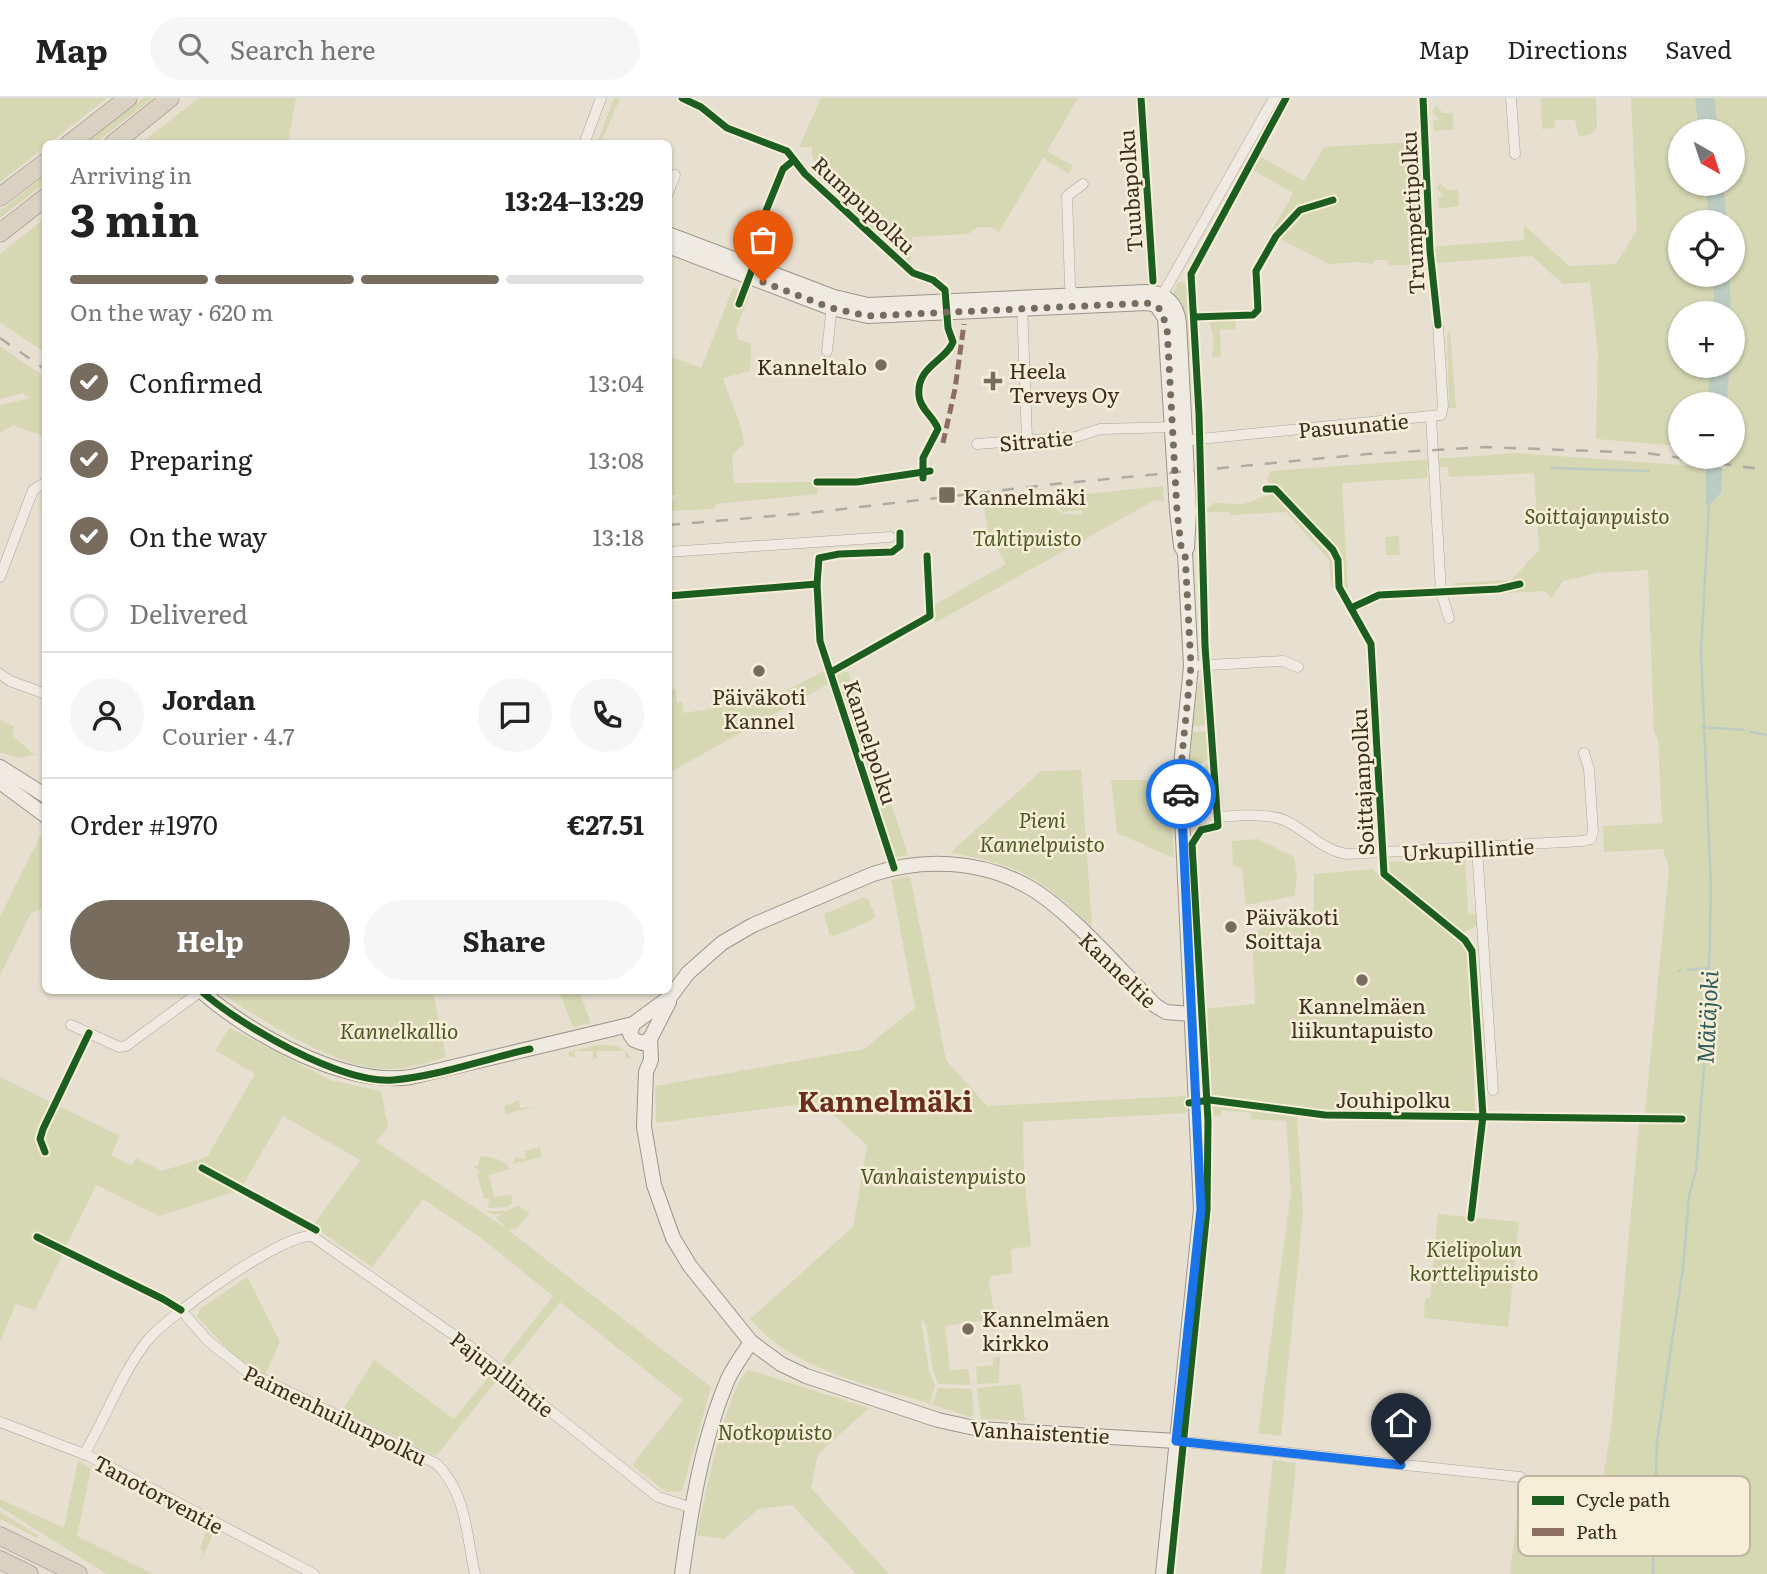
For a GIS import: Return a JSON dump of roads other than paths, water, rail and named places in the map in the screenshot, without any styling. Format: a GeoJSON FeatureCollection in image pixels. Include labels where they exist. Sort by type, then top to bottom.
{"type":"FeatureCollection","features":[{"type":"Feature","properties":{"kind":"highway"},"geometry":{"type":"LineString","coordinates":[[74,140],[128,98]]}},
{"type":"Feature","properties":{"kind":"highway"},"geometry":{"type":"LineString","coordinates":[[118,140],[170,98]]}},
{"type":"Feature","properties":{"kind":"highway"},"geometry":{"type":"LineString","coordinates":[[0,197],[42,165]]}},
{"type":"Feature","properties":{"kind":"highway"},"geometry":{"type":"LineString","coordinates":[[0,233],[42,200]]}},
{"type":"Feature","properties":{"kind":"highway"},"geometry":{"type":"LineString","coordinates":[[0,1536],[78,1574]]}},
{"type":"Feature","properties":{"kind":"highway"},"geometry":{"type":"LineString","coordinates":[[0,1560],[29,1574]]}},
{"type":"Feature","properties":{"kind":"main road"},"geometry":{"type":"LineString","coordinates":[[672,236],[833,303]]}},
{"type":"Feature","properties":{"kind":"main road"},"geometry":{"type":"LineString","coordinates":[[672,247],[868,316],[1075,302],[1147,303],[1160,300],[1167,327],[1189,511],[1188,545],[1185,553],[1191,666],[1180,776],[1201,1209],[1163,1574]]}},
{"type":"Feature","properties":{"kind":"main road"},"geometry":{"type":"LineString","coordinates":[[0,767],[42,793]]}},
{"type":"Feature","properties":{"kind":"main road"},"geometry":{"type":"LineString","coordinates":[[0,782],[42,813]]}},
{"type":"Feature","properties":{"kind":"main road","name":"Kanneltie"},"geometry":{"type":"LineString","coordinates":[[640,1032],[706,955],[753,925],[873,874],[894,867],[932,863],[973,867],[1027,885],[1074,925],[1156,1006],[1166,1012],[1190,1014]]}},
{"type":"Feature","properties":{"kind":"main road"},"geometry":{"type":"LineString","coordinates":[[204,994],[238,1019],[336,1070],[383,1080],[411,1077],[601,1033],[614,1026],[640,1032]]}},
{"type":"Feature","properties":{"kind":"main road","name":"Vanhaistentie"},"geometry":{"type":"LineString","coordinates":[[640,1032],[646,1072],[644,1127],[654,1185],[673,1238],[690,1266],[751,1342],[781,1364],[806,1376],[951,1424],[979,1429],[1176,1441]]}},
{"type":"Feature","properties":{"kind":"main road"},"geometry":{"type":"LineString","coordinates":[[682,1574],[692,1508],[723,1392],[751,1342]]}},
{"type":"Feature","properties":{"kind":"street"},"geometry":{"type":"LineString","coordinates":[[585,140],[601,98]]}},
{"type":"Feature","properties":{"kind":"street"},"geometry":{"type":"LineString","coordinates":[[1160,300],[1274,98]]}},
{"type":"Feature","properties":{"kind":"street"},"geometry":{"type":"LineString","coordinates":[[1511,98],[1515,154]]}},
{"type":"Feature","properties":{"kind":"street"},"geometry":{"type":"LineString","coordinates":[[672,183],[675,175]]}},
{"type":"Feature","properties":{"kind":"street"},"geometry":{"type":"LineString","coordinates":[[1075,302],[1070,285],[1067,196],[1083,184]]}},
{"type":"Feature","properties":{"kind":"street"},"geometry":{"type":"LineString","coordinates":[[827,351],[833,303]]}},
{"type":"Feature","properties":{"kind":"street"},"geometry":{"type":"LineString","coordinates":[[1022,305],[1027,440]]}},
{"type":"Feature","properties":{"kind":"street","name":"Pasuunatie"},"geometry":{"type":"LineString","coordinates":[[1179,434],[1441,415],[1443,406],[1438,325]]}},
{"type":"Feature","properties":{"kind":"street"},"geometry":{"type":"LineString","coordinates":[[1431,417],[1441,592],[1449,618]]}},
{"type":"Feature","properties":{"kind":"street","name":"Sitratie"},"geometry":{"type":"LineString","coordinates":[[977,444],[1076,437],[1100,429],[1179,434]]}},
{"type":"Feature","properties":{"kind":"street"},"geometry":{"type":"LineString","coordinates":[[0,577],[33,491],[42,485]]}},
{"type":"Feature","properties":{"kind":"street"},"geometry":{"type":"LineString","coordinates":[[672,552],[890,537]]}},
{"type":"Feature","properties":{"kind":"street"},"geometry":{"type":"LineString","coordinates":[[1191,666],[1283,661],[1298,667]]}},
{"type":"Feature","properties":{"kind":"street"},"geometry":{"type":"LineString","coordinates":[[0,674],[10,681],[42,693]]}},
{"type":"Feature","properties":{"kind":"street","name":"Urkupillintie"},"geometry":{"type":"LineString","coordinates":[[1183,821],[1252,816],[1281,818],[1332,852],[1347,855],[1591,839],[1593,831],[1590,769],[1584,753]]}},
{"type":"Feature","properties":{"kind":"street"},"geometry":{"type":"LineString","coordinates":[[1477,848],[1493,1090]]}},
{"type":"Feature","properties":{"kind":"street"},"geometry":{"type":"LineString","coordinates":[[71,1025],[124,1047],[196,994]]}},
{"type":"Feature","properties":{"kind":"street","name":"Pajupillintie"},"geometry":{"type":"LineString","coordinates":[[181,1310],[241,1269],[301,1237],[312,1236],[468,1345],[658,1497],[692,1508]]}},
{"type":"Feature","properties":{"kind":"street"},"geometry":{"type":"LineString","coordinates":[[84,1454],[146,1343],[181,1310]]}},
{"type":"Feature","properties":{"kind":"street","name":"Paimenhuilunpolku"},"geometry":{"type":"LineString","coordinates":[[181,1310],[208,1341],[246,1371],[437,1464],[451,1479],[461,1500],[475,1574]]}},
{"type":"Feature","properties":{"kind":"street","name":"Tanotorventie"},"geometry":{"type":"LineString","coordinates":[[0,1422],[84,1454],[314,1574]]}},
{"type":"Feature","properties":{"kind":"street","name":"Vanhaistentie"},"geometry":{"type":"LineString","coordinates":[[1176,1441],[1518,1477]]}},
{"type":"Feature","properties":{"kind":"waterway"},"geometry":{"type":"LineString","coordinates":[[1551,468],[1649,471]]}},
{"type":"Feature","properties":{"kind":"waterway","name":"Mätäjoki"},"geometry":{"type":"LineString","coordinates":[[1656,1476],[1657,1442],[1683,1268],[1689,1196],[1696,1170],[1708,1014],[1711,888],[1701,652],[1709,505]]}},
{"type":"Feature","properties":{"kind":"waterway"},"geometry":{"type":"LineString","coordinates":[[1702,727],[1744,730]]}},
{"type":"Feature","properties":{"kind":"waterway"},"geometry":{"type":"LineString","coordinates":[[1751,732],[1767,735]]}},
{"type":"Feature","properties":{"kind":"waterway"},"geometry":{"type":"LineString","coordinates":[[1688,970],[1709,968]]}},
{"type":"Feature","properties":{"kind":"waterway","name":"Mätäjoki"},"geometry":{"type":"LineString","coordinates":[[1653,1574],[1654,1556]]}},
{"type":"Feature","properties":{"kind":"railway"},"geometry":{"type":"LineString","coordinates":[[0,338],[42,367]]}},
{"type":"Feature","properties":{"kind":"railway"},"geometry":{"type":"LineString","coordinates":[[672,525],[809,513],[1055,484],[1367,454],[1486,447],[1646,453],[1767,470]]}},
{"type":"Feature","properties":{"kind":"place","name":"Kanneltalo"},"geometry":{"type":"Point","coordinates":[881,365]}},
{"type":"Feature","properties":{"kind":"place","name":"Heela Terveys Oy"},"geometry":{"type":"Point","coordinates":[993,381]}},
{"type":"Feature","properties":{"kind":"place","name":"Kannelmäki"},"geometry":{"type":"Point","coordinates":[947,495]}},
{"type":"Feature","properties":{"kind":"place","name":"Päiväkoti Kannel"},"geometry":{"type":"Point","coordinates":[759,671]}},
{"type":"Feature","properties":{"kind":"place","name":"Päiväkoti Soittaja"},"geometry":{"type":"Point","coordinates":[1231,927]}},
{"type":"Feature","properties":{"kind":"place","name":"Kannelmäen liikuntapuisto"},"geometry":{"type":"Point","coordinates":[1362,980]}},
{"type":"Feature","properties":{"kind":"place","name":"Kannelmäen kirkko"},"geometry":{"type":"Point","coordinates":[968,1329]}},
{"type":"Feature","properties":{"kind":"district","name":"Kannelmäki"},"geometry":{"type":"Point","coordinates":[885,1100]}},
{"type":"Feature","properties":{"kind":"park label","name":"Soittajanpuisto"},"geometry":{"type":"Point","coordinates":[1597,514]}},
{"type":"Feature","properties":{"kind":"park label","name":"Tahtipuisto"},"geometry":{"type":"Point","coordinates":[1027,536]}},
{"type":"Feature","properties":{"kind":"park label","name":"Pieni Kannelpuisto"},"geometry":{"type":"Point","coordinates":[1042,830]}},
{"type":"Feature","properties":{"kind":"park label","name":"Kannelkallio"},"geometry":{"type":"Point","coordinates":[399,1029]}},
{"type":"Feature","properties":{"kind":"park label","name":"Vanhaistenpuisto"},"geometry":{"type":"Point","coordinates":[943,1174]}},
{"type":"Feature","properties":{"kind":"park label","name":"Kielipolun korttelipuisto"},"geometry":{"type":"Point","coordinates":[1474,1259]}},
{"type":"Feature","properties":{"kind":"park label","name":"Notkopuisto"},"geometry":{"type":"Point","coordinates":[775,1430]}}]}
